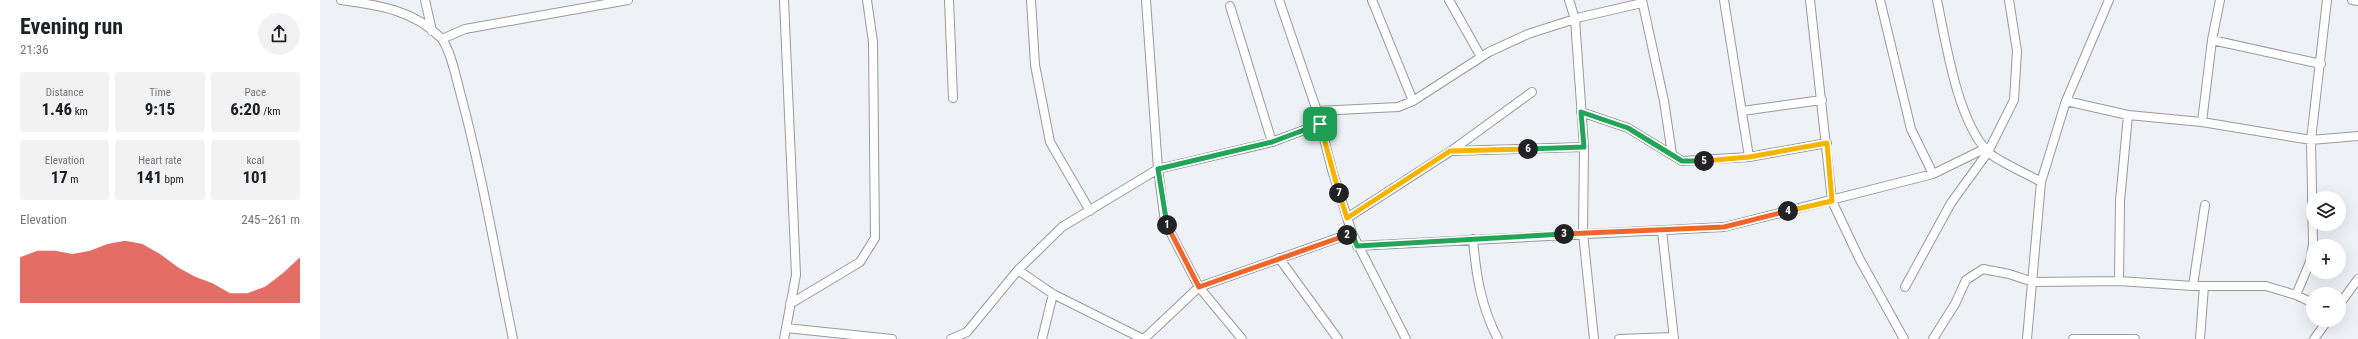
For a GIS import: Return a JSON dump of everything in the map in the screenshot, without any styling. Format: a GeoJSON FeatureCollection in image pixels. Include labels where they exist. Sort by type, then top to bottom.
{"type":"FeatureCollection","features":[{"type":"Feature","properties":{"kind":"street"},"geometry":{"type":"LineString","coordinates":[[341,0],[374,4],[398,11],[418,20],[442,40],[453,65],[478,162],[512,339]]}},
{"type":"Feature","properties":{"kind":"street"},"geometry":{"type":"LineString","coordinates":[[425,0],[432,31]]}},
{"type":"Feature","properties":{"kind":"street"},"geometry":{"type":"LineString","coordinates":[[442,40],[465,29],[628,0]]}},
{"type":"Feature","properties":{"kind":"street"},"geometry":{"type":"LineString","coordinates":[[784,0],[796,275],[784,339]]}},
{"type":"Feature","properties":{"kind":"street"},"geometry":{"type":"LineString","coordinates":[[790,304],[860,262],[875,238],[873,42],[867,0]]}},
{"type":"Feature","properties":{"kind":"street"},"geometry":{"type":"LineString","coordinates":[[949,0],[954,98]]}},
{"type":"Feature","properties":{"kind":"street"},"geometry":{"type":"LineString","coordinates":[[1031,0],[1035,65],[1050,142],[1090,211]]}},
{"type":"Feature","properties":{"kind":"street"},"geometry":{"type":"LineString","coordinates":[[1146,0],[1158,169],[1165,222],[1199,287],[1242,339]]}},
{"type":"Feature","properties":{"kind":"street"},"geometry":{"type":"LineString","coordinates":[[1279,0],[1317,111],[1352,233],[1357,246],[1406,339]]}},
{"type":"Feature","properties":{"kind":"street"},"geometry":{"type":"LineString","coordinates":[[1372,0],[1414,101]]}},
{"type":"Feature","properties":{"kind":"street"},"geometry":{"type":"LineString","coordinates":[[1449,0],[1481,57]]}},
{"type":"Feature","properties":{"kind":"street"},"geometry":{"type":"LineString","coordinates":[[1570,0],[1575,19],[1584,147],[1583,233],[1594,339]]}},
{"type":"Feature","properties":{"kind":"street"},"geometry":{"type":"LineString","coordinates":[[1724,0],[1749,157]]}},
{"type":"Feature","properties":{"kind":"street"},"geometry":{"type":"LineString","coordinates":[[1810,0],[1827,143],[1832,201],[1859,258],[1903,339]]}},
{"type":"Feature","properties":{"kind":"street"},"geometry":{"type":"LineString","coordinates":[[1880,0],[1911,130],[1933,174]]}},
{"type":"Feature","properties":{"kind":"street"},"geometry":{"type":"LineString","coordinates":[[1937,0],[1948,53],[1967,120],[1987,150],[2041,182]]}},
{"type":"Feature","properties":{"kind":"street"},"geometry":{"type":"LineString","coordinates":[[1905,286],[1950,204],[1987,150],[2014,100],[2017,51],[2009,0]]}},
{"type":"Feature","properties":{"kind":"street"},"geometry":{"type":"LineString","coordinates":[[2027,339],[2041,182],[2066,101],[2109,0]]}},
{"type":"Feature","properties":{"kind":"street"},"geometry":{"type":"LineString","coordinates":[[2202,122],[2212,40],[2220,0]]}},
{"type":"Feature","properties":{"kind":"street"},"geometry":{"type":"LineString","coordinates":[[2296,294],[2310,262],[2313,244],[2311,140],[2321,64],[2327,0]]}},
{"type":"Feature","properties":{"kind":"street"},"geometry":{"type":"LineString","coordinates":[[2352,0],[2358,1]]}},
{"type":"Feature","properties":{"kind":"street"},"geometry":{"type":"LineString","coordinates":[[1317,111],[1398,107],[1414,101],[1481,57],[1528,34],[1575,19],[1642,1],[1664,101],[1672,154]]}},
{"type":"Feature","properties":{"kind":"street"},"geometry":{"type":"LineString","coordinates":[[1230,6],[1272,142]]}},
{"type":"Feature","properties":{"kind":"street"},"geometry":{"type":"LineString","coordinates":[[2212,40],[2321,64]]}},
{"type":"Feature","properties":{"kind":"street"},"geometry":{"type":"LineString","coordinates":[[1347,218],[1450,151],[1532,92]]}},
{"type":"Feature","properties":{"kind":"street"},"geometry":{"type":"LineString","coordinates":[[1742,111],[1822,100]]}},
{"type":"Feature","properties":{"kind":"street"},"geometry":{"type":"LineString","coordinates":[[2066,101],[2128,116],[2202,122],[2311,140],[2358,136]]}},
{"type":"Feature","properties":{"kind":"street"},"geometry":{"type":"LineString","coordinates":[[1581,112],[1628,128],[1682,161],[1691,162],[1749,157],[1827,143]]}},
{"type":"Feature","properties":{"kind":"street"},"geometry":{"type":"LineString","coordinates":[[2119,281],[2120,201],[2128,116]]}},
{"type":"Feature","properties":{"kind":"street"},"geometry":{"type":"LineString","coordinates":[[951,339],[968,332],[1018,270],[1062,227],[1158,169],[1272,142],[1320,124]]}},
{"type":"Feature","properties":{"kind":"street"},"geometry":{"type":"LineString","coordinates":[[1450,151],[1584,147]]}},
{"type":"Feature","properties":{"kind":"street"},"geometry":{"type":"LineString","coordinates":[[1357,246],[1583,233],[1662,231],[1724,227],[1832,201],[1933,174],[1987,150]]}},
{"type":"Feature","properties":{"kind":"street"},"geometry":{"type":"LineString","coordinates":[[2193,286],[2205,205]]}},
{"type":"Feature","properties":{"kind":"street"},"geometry":{"type":"LineString","coordinates":[[1619,339],[1673,338],[1662,231]]}},
{"type":"Feature","properties":{"kind":"street"},"geometry":{"type":"LineString","coordinates":[[1018,270],[1053,294],[1144,339],[1199,287],[1352,233]]}},
{"type":"Feature","properties":{"kind":"street"},"geometry":{"type":"LineString","coordinates":[[1473,239],[1475,269],[1482,301],[1489,322],[1498,339]]}},
{"type":"Feature","properties":{"kind":"street"},"geometry":{"type":"LineString","coordinates":[[1279,258],[1338,339]]}},
{"type":"Feature","properties":{"kind":"street"},"geometry":{"type":"LineString","coordinates":[[1932,339],[1955,304],[1966,280],[1983,269],[2009,274],[2033,282],[2119,281],[2193,286],[2266,286],[2296,294],[2306,299]]}},
{"type":"Feature","properties":{"kind":"street"},"geometry":{"type":"LineString","coordinates":[[2346,295],[2358,279]]}},
{"type":"Feature","properties":{"kind":"street"},"geometry":{"type":"LineString","coordinates":[[2200,339],[2204,286]]}},
{"type":"Feature","properties":{"kind":"street"},"geometry":{"type":"LineString","coordinates":[[1042,339],[1053,294]]}},
{"type":"Feature","properties":{"kind":"street"},"geometry":{"type":"LineString","coordinates":[[786,328],[892,339]]}},
{"type":"Feature","properties":{"kind":"street"},"geometry":{"type":"LineString","coordinates":[[2314,339],[2322,328]]}},
{"type":"Feature","properties":{"kind":"street"},"geometry":{"type":"LineString","coordinates":[[2322,328],[2323,339]]}},
{"type":"Feature","properties":{"kind":"street"},"geometry":{"type":"LineString","coordinates":[[2073,339],[2136,339]]}},
{"type":"Feature","properties":{"kind":"route"},"geometry":{"type":"LineString","coordinates":[[1581,112],[1628,128],[1682,161],[1691,162],[1749,157],[1827,143],[1832,201],[1724,227],[1662,231],[1583,233],[1357,246],[1352,233],[1199,287],[1165,222],[1158,169],[1272,142],[1320,124],[1347,218],[1450,151],[1584,147],[1581,112]]}}]}
